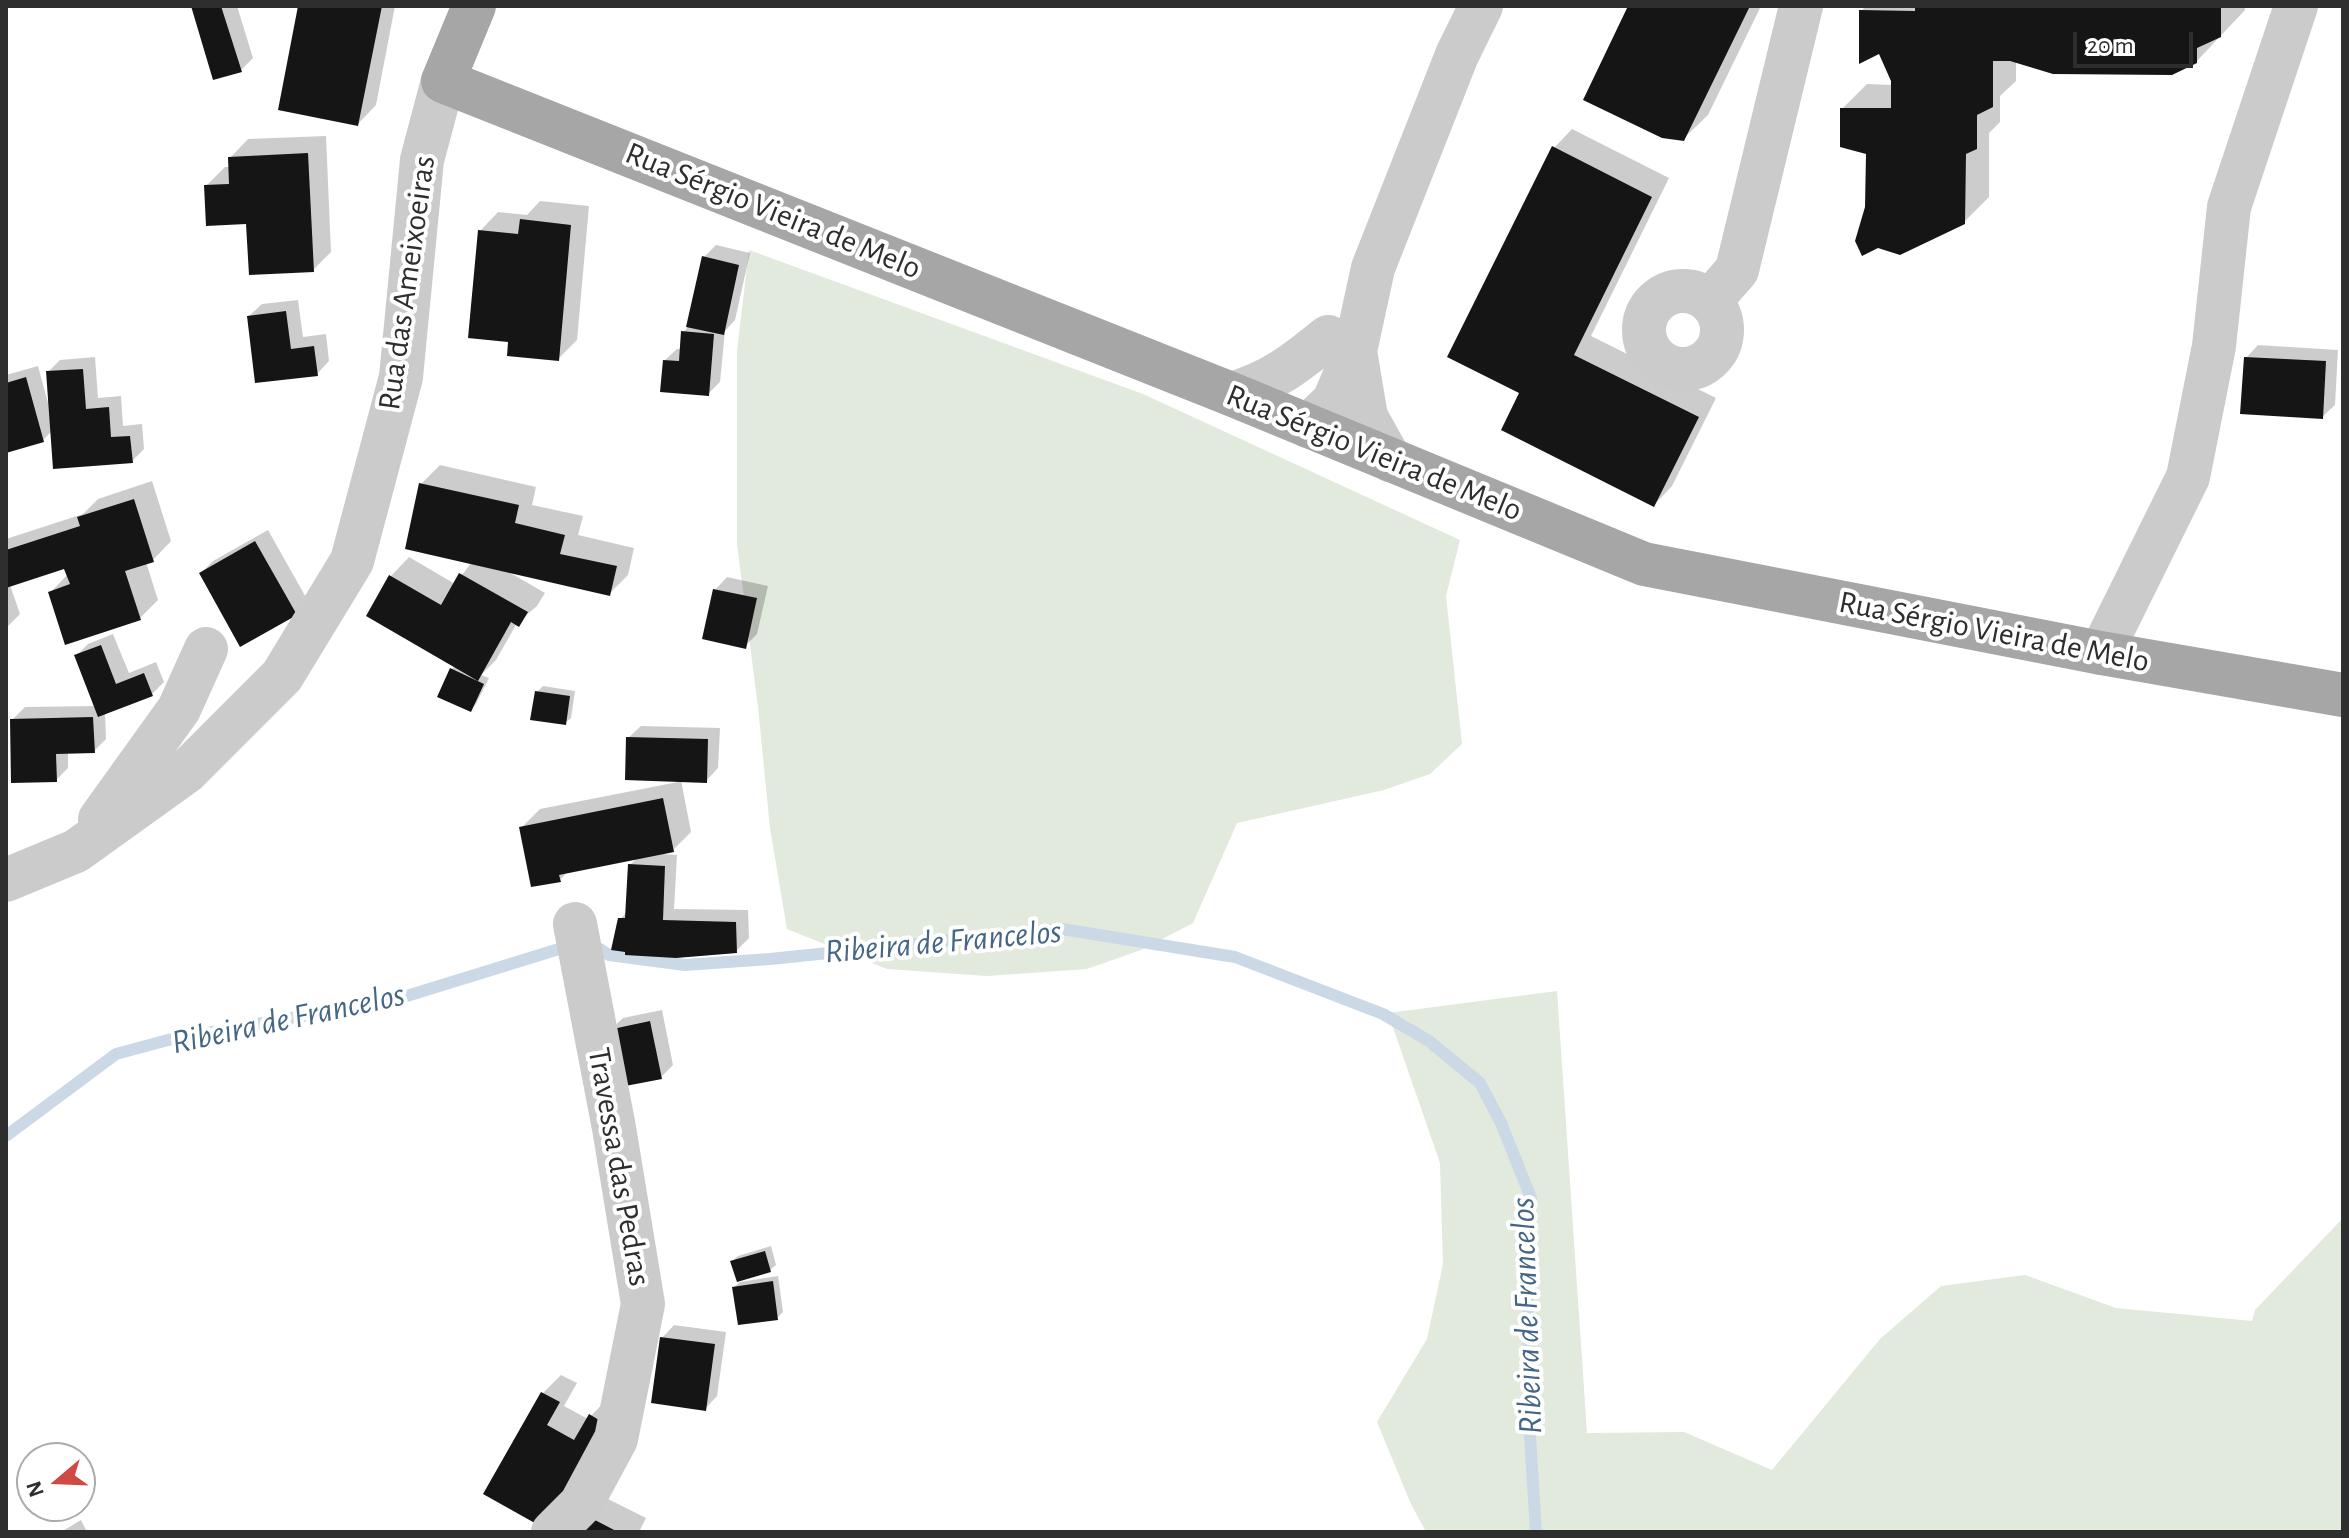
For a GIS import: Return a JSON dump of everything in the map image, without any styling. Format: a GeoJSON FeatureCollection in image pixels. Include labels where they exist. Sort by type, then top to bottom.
{"type":"FeatureCollection","features":[{"type":"Feature","properties":{"kind":"main road","name":"Rua das Ameixoeiras"},"geometry":{"type":"LineString","coordinates":[[443,81],[474,6]]}},
{"type":"Feature","properties":{"kind":"main road","name":"Rua Sérgio Vieira de Melo"},"geometry":{"type":"LineString","coordinates":[[443,81],[1231,394],[1644,564],[2101,653],[2343,695]]}},
{"type":"Feature","properties":{"kind":"street"},"geometry":{"type":"LineString","coordinates":[[1308,426],[1334,401],[1341,344],[1457,55],[1481,6]]}},
{"type":"Feature","properties":{"kind":"street"},"geometry":{"type":"LineString","coordinates":[[1710,301],[1737,270],[1801,6]]}},
{"type":"Feature","properties":{"kind":"street"},"geometry":{"type":"LineString","coordinates":[[2101,653],[2188,477],[2214,346],[2229,207],[2296,6]]}},
{"type":"Feature","properties":{"kind":"street","name":"Rua das Ameixoeiras"},"geometry":{"type":"LineString","coordinates":[[6,880],[76,851],[186,772],[282,676],[352,561],[401,377],[422,160],[443,81]]}},
{"type":"Feature","properties":{"kind":"street"},"geometry":{"type":"LineString","coordinates":[[1231,394],[1257,386],[1341,344]]}},
{"type":"Feature","properties":{"kind":"street"},"geometry":{"type":"LineString","coordinates":[[1341,344],[1366,417],[1390,460]]}},
{"type":"Feature","properties":{"kind":"street"},"geometry":{"type":"LineString","coordinates":[[76,851],[179,709],[206,649]]}},
{"type":"Feature","properties":{"kind":"street","name":"Travessa das Pedras"},"geometry":{"type":"LineString","coordinates":[[553,1532],[581,1504],[616,1439],[643,1304],[614,1128],[578,941]]}},
{"type":"Feature","properties":{"kind":"shaded area"},"geometry":{"type":"Polygon","coordinates":[[[749,250],[1143,394],[1460,540],[1446,596],[1462,744],[1430,774],[1384,790],[1237,823],[1193,923],[1141,950],[1087,969],[987,976],[887,969],[787,929],[770,828],[737,544],[737,351],[749,250]]]}},
{"type":"Feature","properties":{"kind":"shaded area"},"geometry":{"type":"Polygon","coordinates":[[[1557,991],[1587,1433],[1684,1432],[1772,1470],[1880,1339],[1941,1286],[2025,1275],[2116,1308],[2252,1321],[2255,1310],[2343,1218],[2343,1532],[1426,1532],[1377,1422],[1427,1339],[1443,1264],[1440,1163],[1388,1013],[1557,991]]]}},
{"type":"Feature","properties":{"kind":"building"},"geometry":{"type":"Polygon","coordinates":[[[191,6],[221,6],[242,72],[213,80],[191,6]]]}},
{"type":"Feature","properties":{"kind":"building"},"geometry":{"type":"Polygon","coordinates":[[[298,6],[382,6],[358,126],[278,110],[298,6]]]}},
{"type":"Feature","properties":{"kind":"building"},"geometry":{"type":"Polygon","coordinates":[[[1628,6],[1750,6],[1684,141],[1662,138],[1583,100],[1628,6]]]}},
{"type":"Feature","properties":{"kind":"building"},"geometry":{"type":"Polygon","coordinates":[[[1915,6],[2221,6],[2221,37],[2197,48],[2197,63],[2172,75],[2053,74],[2010,61],[1993,61],[1993,107],[1977,115],[1977,149],[1966,154],[1965,224],[1900,255],[1878,248],[1862,256],[1855,241],[1865,207],[1866,154],[1840,147],[1840,108],[1891,108],[1891,81],[1879,54],[1859,64],[1859,10],[1915,11],[1915,6]]]}},
{"type":"Feature","properties":{"kind":"building"},"geometry":{"type":"Polygon","coordinates":[[[1552,146],[1652,197],[1574,355],[1699,417],[1654,507],[1501,430],[1519,393],[1447,357],[1552,146]]]}},
{"type":"Feature","properties":{"kind":"building"},"geometry":{"type":"Polygon","coordinates":[[[308,153],[314,272],[249,275],[246,224],[206,226],[204,185],[229,184],[228,157],[308,153]]]}},
{"type":"Feature","properties":{"kind":"building"},"geometry":{"type":"Polygon","coordinates":[[[520,219],[571,225],[559,361],[507,356],[508,342],[468,338],[478,230],[518,234],[520,219]]]}},
{"type":"Feature","properties":{"kind":"building"},"geometry":{"type":"Polygon","coordinates":[[[702,256],[739,265],[724,335],[686,327],[702,256]]]}},
{"type":"Feature","properties":{"kind":"building"},"geometry":{"type":"Polygon","coordinates":[[[286,311],[291,349],[314,346],[318,376],[255,383],[247,316],[286,311]]]}},
{"type":"Feature","properties":{"kind":"building"},"geometry":{"type":"Polygon","coordinates":[[[681,331],[714,334],[709,396],[660,392],[663,360],[679,361],[681,331]]]}},
{"type":"Feature","properties":{"kind":"building"},"geometry":{"type":"Polygon","coordinates":[[[2244,357],[2326,361],[2323,419],[2240,414],[2244,357]]]}},
{"type":"Feature","properties":{"kind":"building"},"geometry":{"type":"Polygon","coordinates":[[[83,369],[86,409],[109,407],[111,437],[130,436],[133,463],[53,469],[46,371],[83,369]]]}},
{"type":"Feature","properties":{"kind":"building"},"geometry":{"type":"Polygon","coordinates":[[[26,377],[44,442],[6,453],[6,383],[26,377]]]}},
{"type":"Feature","properties":{"kind":"building"},"geometry":{"type":"Polygon","coordinates":[[[419,483],[519,505],[515,523],[565,535],[560,554],[617,566],[610,596],[405,549],[419,483]]]}},
{"type":"Feature","properties":{"kind":"building"},"geometry":{"type":"Polygon","coordinates":[[[134,499],[154,562],[125,571],[141,620],[65,645],[48,592],[70,584],[64,569],[6,588],[6,550],[80,526],[77,517],[134,499]]]}},
{"type":"Feature","properties":{"kind":"building"},"geometry":{"type":"Polygon","coordinates":[[[255,541],[297,615],[240,647],[199,573],[255,541]]]}},
{"type":"Feature","properties":{"kind":"building"},"geometry":{"type":"Polygon","coordinates":[[[459,573],[528,612],[519,627],[511,622],[478,681],[366,616],[389,575],[441,605],[459,573]]]}},
{"type":"Feature","properties":{"kind":"building"},"geometry":{"type":"Polygon","coordinates":[[[713,589],[757,598],[746,649],[702,639],[713,589]]]}},
{"type":"Feature","properties":{"kind":"building"},"geometry":{"type":"Polygon","coordinates":[[[101,645],[116,684],[144,673],[153,696],[98,717],[74,655],[101,645]]]}},
{"type":"Feature","properties":{"kind":"building"},"geometry":{"type":"Polygon","coordinates":[[[450,668],[484,684],[471,712],[437,697],[450,668]]]}},
{"type":"Feature","properties":{"kind":"building"},"geometry":{"type":"Polygon","coordinates":[[[535,691],[570,696],[566,725],[530,720],[535,691]]]}},
{"type":"Feature","properties":{"kind":"building"},"geometry":{"type":"Polygon","coordinates":[[[93,717],[95,753],[56,754],[57,782],[11,783],[10,719],[93,717]]]}},
{"type":"Feature","properties":{"kind":"building"},"geometry":{"type":"Polygon","coordinates":[[[626,737],[708,739],[707,783],[625,780],[626,737]]]}},
{"type":"Feature","properties":{"kind":"building"},"geometry":{"type":"Polygon","coordinates":[[[663,798],[674,852],[559,875],[561,882],[531,887],[519,827],[663,798]]]}},
{"type":"Feature","properties":{"kind":"building"},"geometry":{"type":"Polygon","coordinates":[[[628,864],[665,866],[663,920],[736,922],[737,953],[676,958],[625,955],[625,952],[611,950],[618,918],[625,918],[628,864]]]}},
{"type":"Feature","properties":{"kind":"building"},"geometry":{"type":"Polygon","coordinates":[[[650,1021],[662,1079],[620,1087],[608,1030],[650,1021]]]}},
{"type":"Feature","properties":{"kind":"building"},"geometry":{"type":"Polygon","coordinates":[[[765,1251],[771,1272],[737,1282],[730,1261],[765,1251]]]}},
{"type":"Feature","properties":{"kind":"building"},"geometry":{"type":"Polygon","coordinates":[[[773,1281],[778,1320],[738,1325],[732,1287],[773,1281]]]}},
{"type":"Feature","properties":{"kind":"building"},"geometry":{"type":"Polygon","coordinates":[[[660,1337],[715,1344],[706,1411],[651,1403],[660,1337]]]}},
{"type":"Feature","properties":{"kind":"building"},"geometry":{"type":"Polygon","coordinates":[[[541,1392],[560,1402],[547,1425],[574,1440],[589,1414],[609,1426],[549,1531],[483,1494],[541,1392]]]}},
{"type":"Feature","properties":{"kind":"building"},"geometry":{"type":"Polygon","coordinates":[[[570,1507],[618,1532],[557,1532],[570,1507]]]}},
{"type":"Feature","properties":{"kind":"waterway","name":"Ribeira de Francelos"},"geometry":{"type":"LineString","coordinates":[[589,942],[609,955],[685,965],[1062,929],[1235,957],[1383,1014],[1429,1041],[1480,1083],[1501,1123],[1531,1198],[1528,1289],[1530,1437],[1536,1532]]}},
{"type":"Feature","properties":{"kind":"waterway","name":"Ribeira de Francelos"},"geometry":{"type":"LineString","coordinates":[[6,1136],[116,1054],[168,1040],[397,999],[572,945]]}}]}
